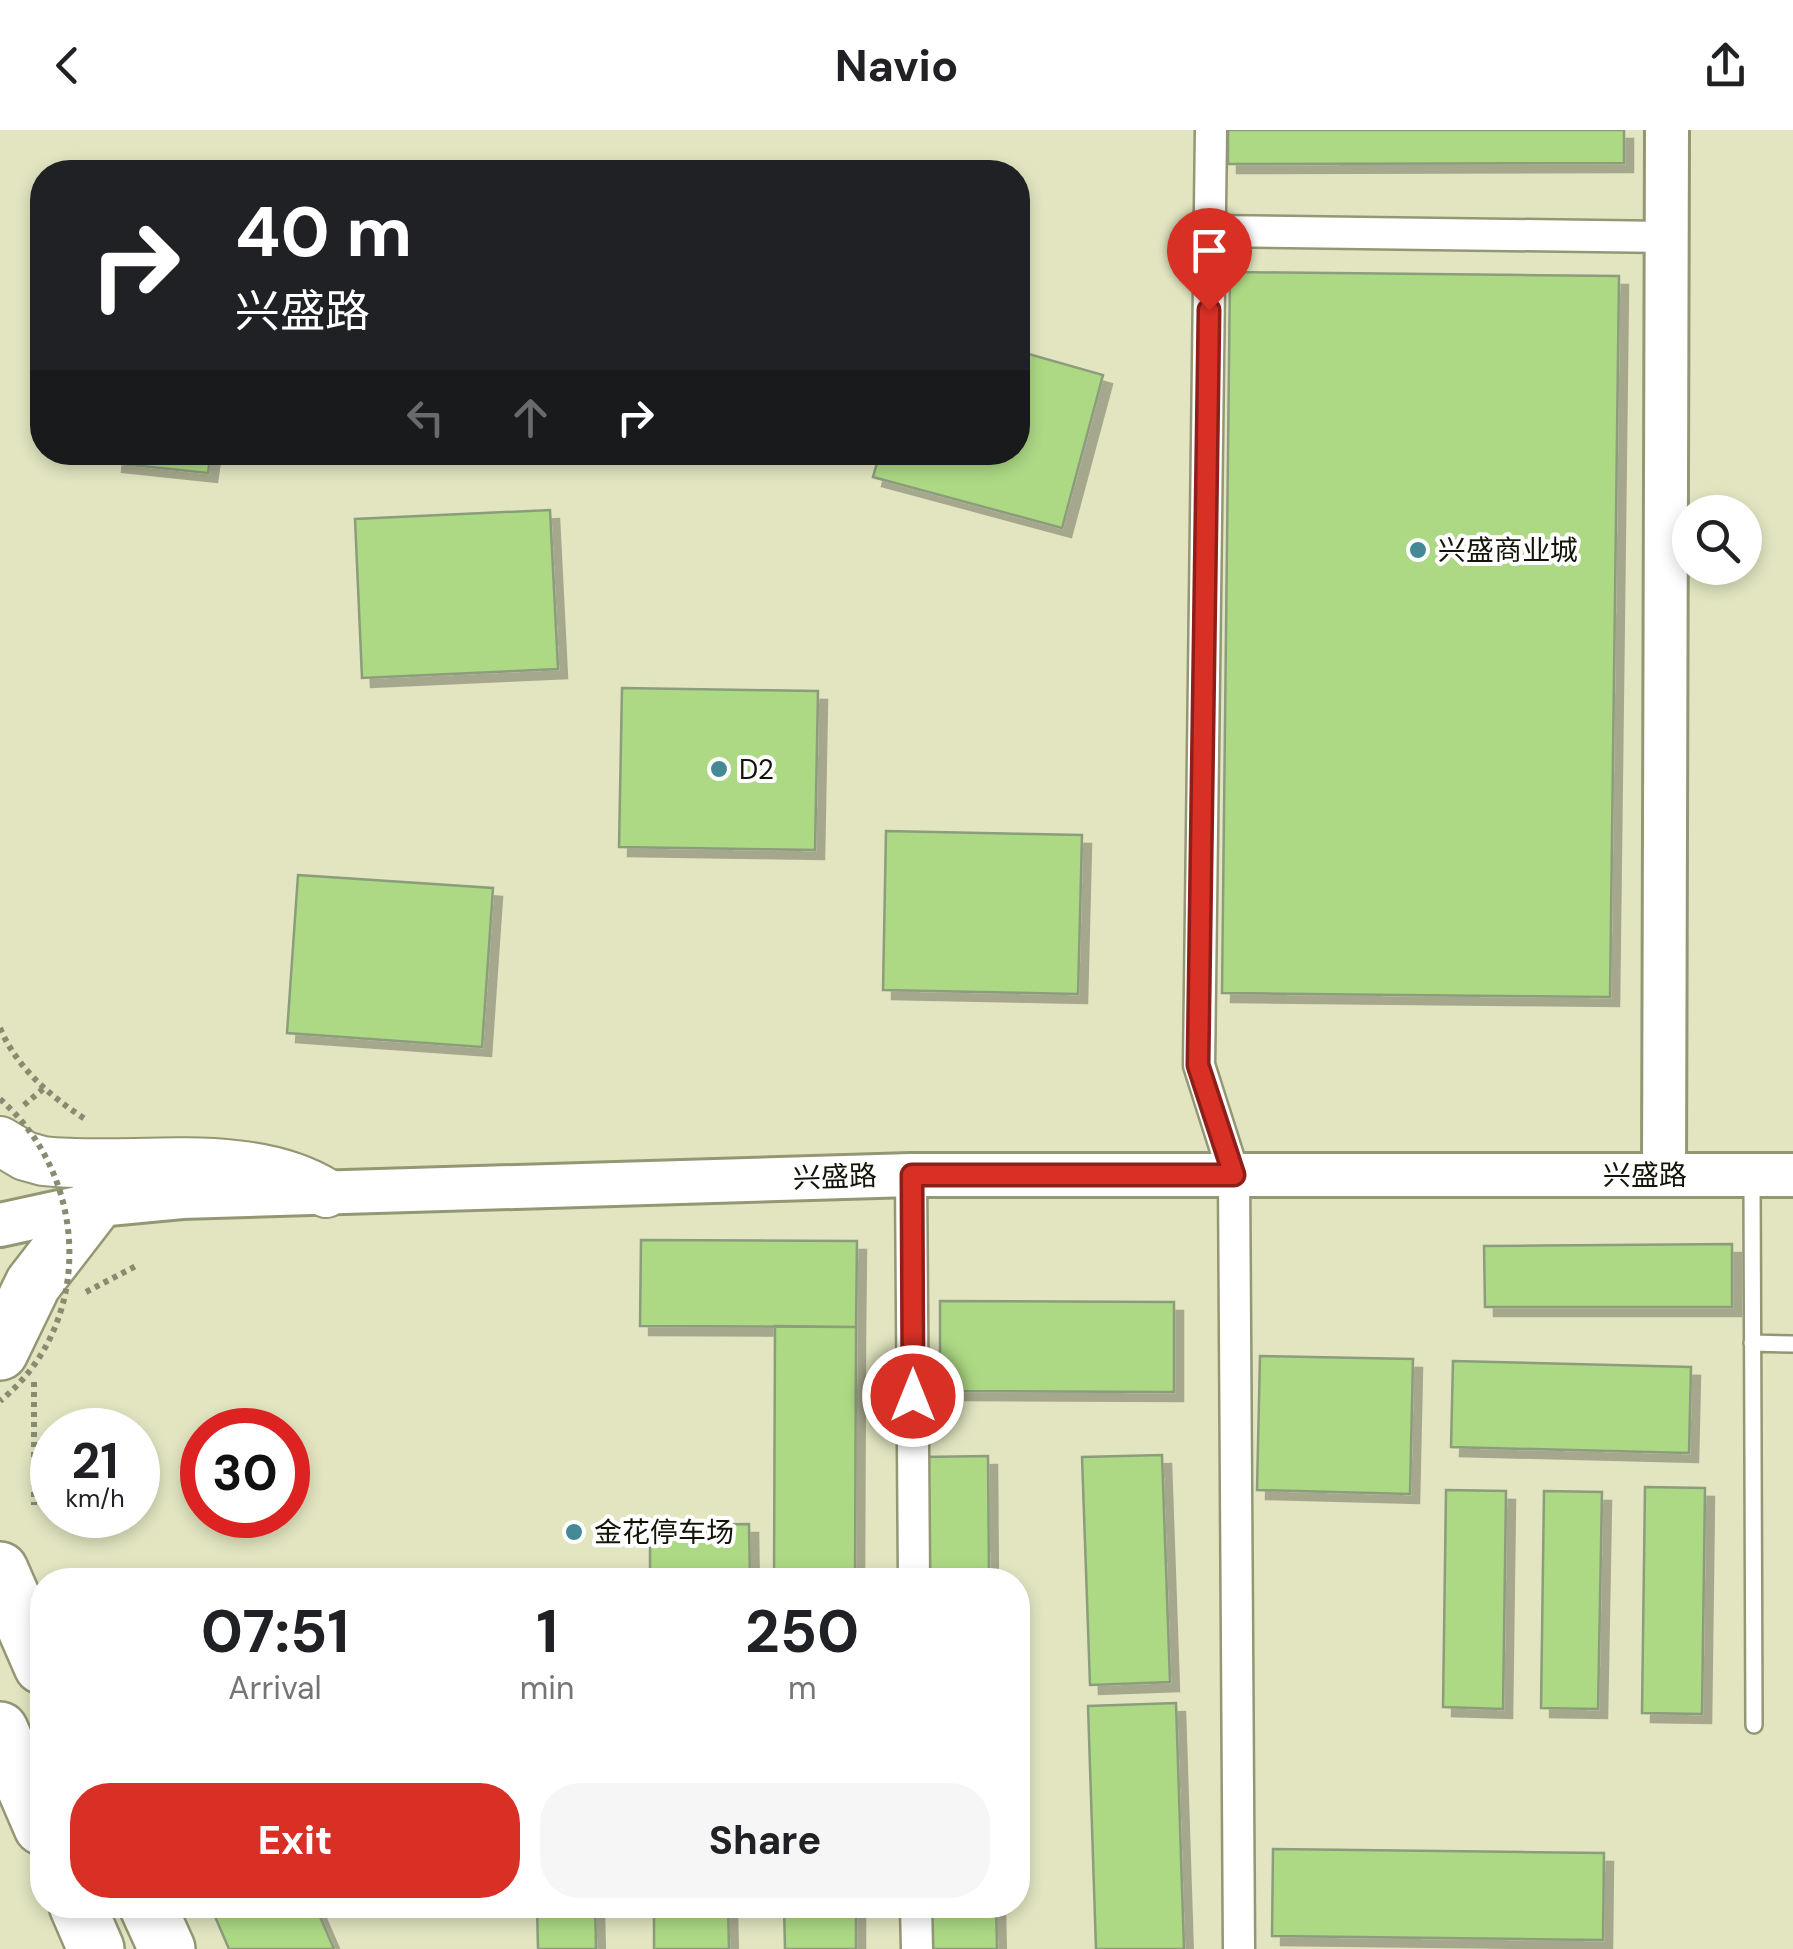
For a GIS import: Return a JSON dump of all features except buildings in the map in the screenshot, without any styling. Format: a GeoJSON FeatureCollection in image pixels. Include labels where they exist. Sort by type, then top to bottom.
{"type":"FeatureCollection","features":[{"type":"Feature","properties":{"kind":"highway"},"geometry":{"type":"LineString","coordinates":[[17,1359],[33,1284],[94,1205]]}},
{"type":"Feature","properties":{"kind":"highway"},"geometry":{"type":"LineString","coordinates":[[0,1570],[30,1639]]}},
{"type":"Feature","properties":{"kind":"highway"},"geometry":{"type":"LineString","coordinates":[[0,1730],[30,1799]]}},
{"type":"Feature","properties":{"kind":"highway"},"geometry":{"type":"LineString","coordinates":[[83,1918],[96,1949]]}},
{"type":"Feature","properties":{"kind":"highway"},"geometry":{"type":"LineString","coordinates":[[154,1918],[167,1949]]}},
{"type":"Feature","properties":{"kind":"main road"},"geometry":{"type":"LineString","coordinates":[[8,1127],[25,1156],[43,1161],[249,1168],[292,1176],[326,1193]]}},
{"type":"Feature","properties":{"kind":"street"},"geometry":{"type":"LineString","coordinates":[[1212,130],[1198,1065],[1234,1175],[1239,1949]]}},
{"type":"Feature","properties":{"kind":"street"},"geometry":{"type":"LineString","coordinates":[[1664,1175],[1667,130]]}},
{"type":"Feature","properties":{"kind":"street"},"geometry":{"type":"LineString","coordinates":[[1210,231],[1667,237]]}},
{"type":"Feature","properties":{"kind":"street"},"geometry":{"type":"LineString","coordinates":[[912,1175],[914,1568]]}},
{"type":"Feature","properties":{"kind":"street","name":"兴盛路"},"geometry":{"type":"LineString","coordinates":[[0,1225],[94,1205],[182,1197],[912,1175],[1772,1175]]}},
{"type":"Feature","properties":{"kind":"street"},"geometry":{"type":"LineString","coordinates":[[916,1918],[916,1949]]}},
{"type":"Feature","properties":{"kind":"lane"},"geometry":{"type":"LineString","coordinates":[[1754,1725],[1752,1343],[1772,1175]]}},
{"type":"Feature","properties":{"kind":"lane"},"geometry":{"type":"LineString","coordinates":[[1752,1343],[1793,1344]]}},
{"type":"Feature","properties":{"kind":"path"},"geometry":{"type":"LineString","coordinates":[[0,1028],[7,1044],[43,1089],[85,1119],[102,1121]]}},
{"type":"Feature","properties":{"kind":"path"},"geometry":{"type":"LineString","coordinates":[[8,1127],[43,1089]]}},
{"type":"Feature","properties":{"kind":"path"},"geometry":{"type":"LineString","coordinates":[[0,1100],[8,1127]]}},
{"type":"Feature","properties":{"kind":"path"},"geometry":{"type":"LineString","coordinates":[[0,1402],[17,1359],[51,1336],[64,1304],[70,1270],[65,1202],[53,1169],[37,1139],[8,1127]]}},
{"type":"Feature","properties":{"kind":"path"},"geometry":{"type":"LineString","coordinates":[[64,1304],[138,1265]]}},
{"type":"Feature","properties":{"kind":"path"},"geometry":{"type":"LineString","coordinates":[[17,1359],[30,1471]]}},
{"type":"Feature","properties":{"kind":"place","name":"兴盛商业城"},"geometry":{"type":"Point","coordinates":[1418,550]}},
{"type":"Feature","properties":{"kind":"place","name":"D2"},"geometry":{"type":"Point","coordinates":[719,769]}},
{"type":"Feature","properties":{"kind":"place","name":"金花停车场"},"geometry":{"type":"Point","coordinates":[574,1532]}},
{"type":"Feature","properties":{"kind":"route"},"geometry":{"type":"LineString","coordinates":[[913,1396],[912,1175],[1234,1175],[1198,1065],[1209,310]]}}]}
